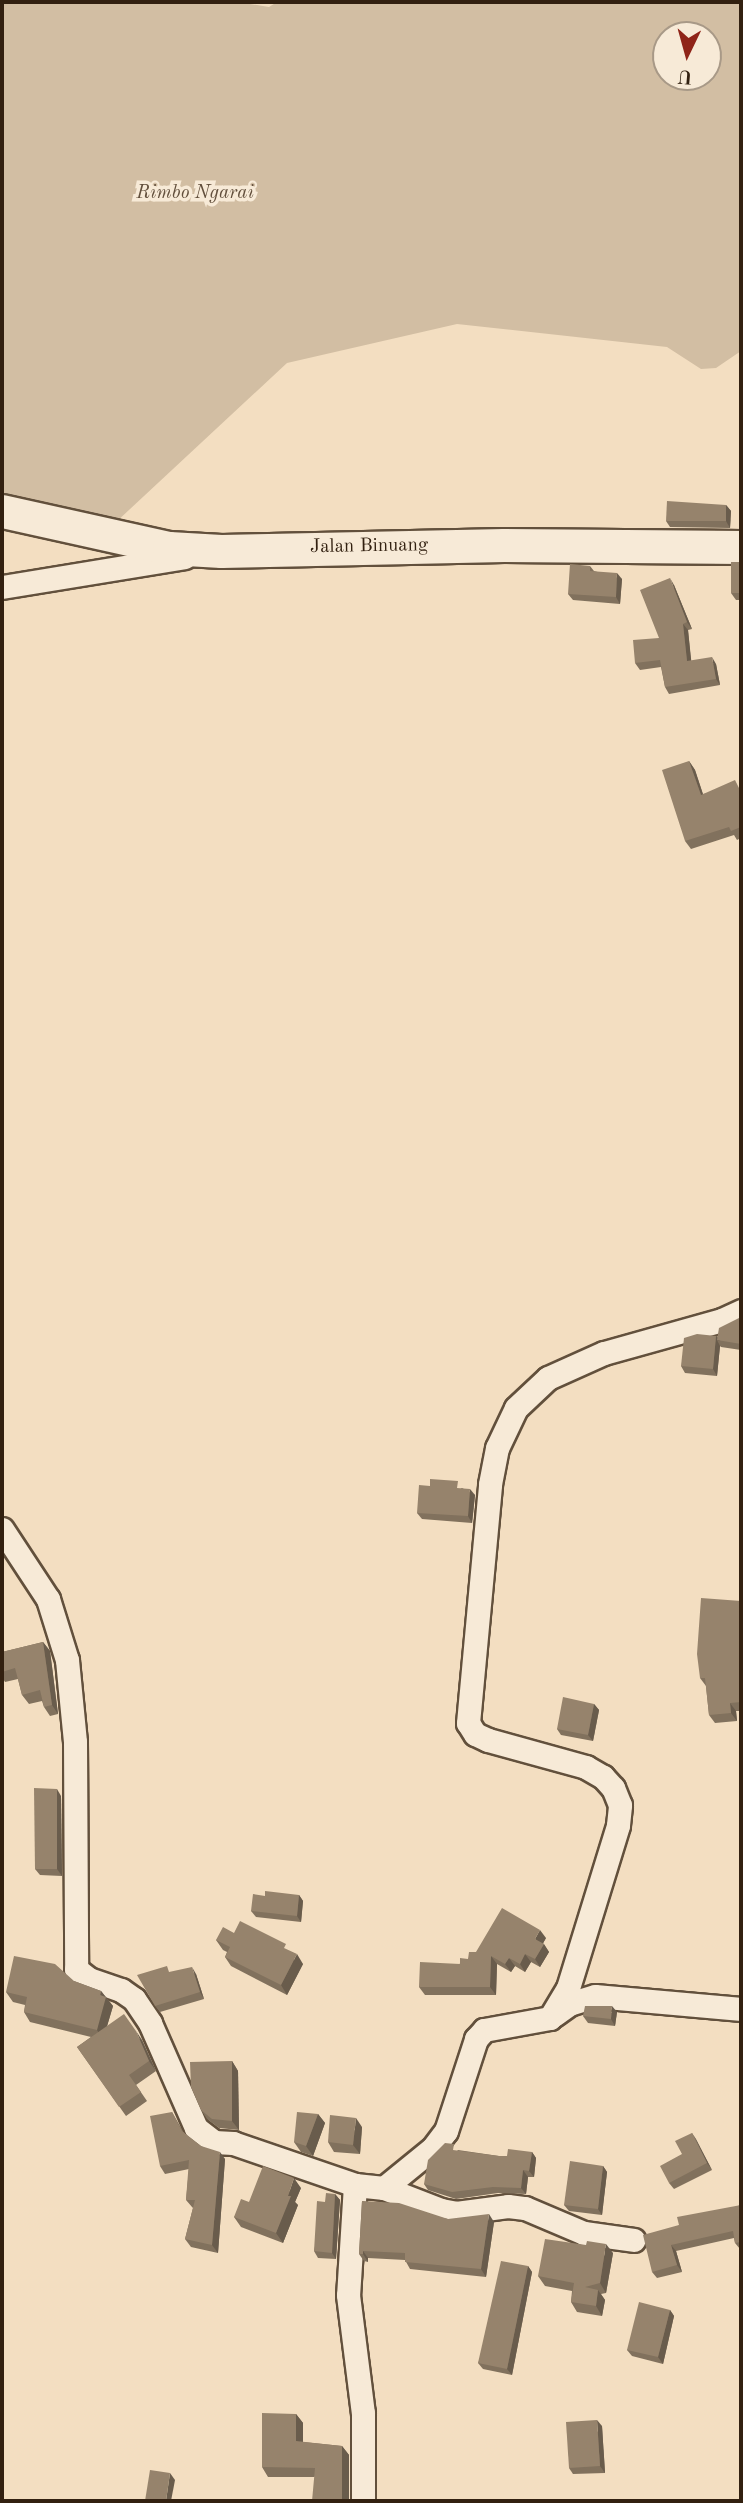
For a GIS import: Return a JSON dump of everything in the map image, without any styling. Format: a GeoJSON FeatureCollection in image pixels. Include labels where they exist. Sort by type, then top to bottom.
{"type":"FeatureCollection","features":[{"type":"Feature","properties":{"kind":"main road","name":"Jalan Binuang"},"geometry":{"type":"LineString","coordinates":[[2,511],[169,548],[222,551],[504,545],[741,547]]}},
{"type":"Feature","properties":{"kind":"street"},"geometry":{"type":"LineString","coordinates":[[2,587],[222,551]]}},
{"type":"Feature","properties":{"kind":"street"},"geometry":{"type":"LineString","coordinates":[[550,2018],[568,1989],[618,1825],[620,1805],[613,1788],[603,1777],[586,1767],[488,1740],[475,1734],[468,1723],[489,1484],[497,1448],[516,1408],[548,1378],[604,1353],[722,1320],[741,1311]]}},
{"type":"Feature","properties":{"kind":"street"},"geometry":{"type":"LineString","coordinates":[[2,1529],[48,1599],[67,1660],[75,1742],[76,1969],[89,1979],[121,1990],[134,1999],[150,2023],[196,2128],[215,2142],[233,2143],[355,2185],[384,2188],[449,2211],[508,2206],[525,2208],[584,2233],[634,2240]]}},
{"type":"Feature","properties":{"kind":"street"},"geometry":{"type":"LineString","coordinates":[[384,2188],[433,2148],[446,2131],[476,2039],[484,2030],[550,2018],[569,2004],[595,1996],[741,2009]]}},
{"type":"Feature","properties":{"kind":"street"},"geometry":{"type":"LineString","coordinates":[[355,2185],[348,2295],[363,2413],[363,2501]]}},
{"type":"Feature","properties":{"kind":"green space","name":"Rimbo Ngarai"},"geometry":{"type":"Polygon","coordinates":[[[2,2],[238,2],[269,7],[277,2],[741,2],[741,351],[716,368],[701,369],[667,347],[457,324],[287,363],[115,523],[2,496],[2,2]]]}},
{"type":"Feature","properties":{"kind":"building"},"geometry":{"type":"Polygon","coordinates":[[[667,501],[726,505],[726,521],[666,521],[667,501]]]}},
{"type":"Feature","properties":{"kind":"building"},"geometry":{"type":"Polygon","coordinates":[[[731,562],[741,562],[741,593],[731,593],[731,562]]]}},
{"type":"Feature","properties":{"kind":"building"},"geometry":{"type":"Polygon","coordinates":[[[570,564],[590,566],[590,571],[617,573],[616,597],[568,594],[570,564]]]}},
{"type":"Feature","properties":{"kind":"building"},"geometry":{"type":"Polygon","coordinates":[[[670,578],[687,622],[683,624],[687,661],[712,657],[716,679],[665,687],[660,660],[635,663],[633,640],[659,638],[640,590],[670,578]]]}},
{"type":"Feature","properties":{"kind":"building"},"geometry":{"type":"Polygon","coordinates":[[[689,761],[701,795],[735,780],[741,792],[741,827],[731,831],[729,827],[685,841],[662,770],[689,761]]]}},
{"type":"Feature","properties":{"kind":"building"},"geometry":{"type":"Polygon","coordinates":[[[741,1317],[741,1344],[717,1340],[719,1328],[741,1317]]]}},
{"type":"Feature","properties":{"kind":"building"},"geometry":{"type":"Polygon","coordinates":[[[697,1334],[716,1336],[713,1369],[681,1366],[684,1338],[697,1334]]]}},
{"type":"Feature","properties":{"kind":"building"},"geometry":{"type":"Polygon","coordinates":[[[430,1479],[458,1481],[457,1488],[470,1489],[468,1516],[417,1513],[419,1485],[430,1486],[430,1479]]]}},
{"type":"Feature","properties":{"kind":"building"},"geometry":{"type":"Polygon","coordinates":[[[701,1598],[741,1601],[741,1702],[730,1703],[731,1713],[709,1715],[705,1678],[700,1678],[697,1654],[701,1598]]]}},
{"type":"Feature","properties":{"kind":"building"},"geometry":{"type":"Polygon","coordinates":[[[43,1642],[52,1705],[44,1707],[40,1690],[22,1695],[15,1668],[2,1672],[2,1652],[43,1642]]]}},
{"type":"Feature","properties":{"kind":"building"},"geometry":{"type":"Polygon","coordinates":[[[563,1697],[594,1704],[588,1735],[557,1729],[563,1697]]]}},
{"type":"Feature","properties":{"kind":"building"},"geometry":{"type":"Polygon","coordinates":[[[34,1788],[57,1789],[57,1869],[35,1869],[34,1788]]]}},
{"type":"Feature","properties":{"kind":"building"},"geometry":{"type":"Polygon","coordinates":[[[265,1891],[299,1895],[297,1916],[251,1911],[253,1894],[265,1896],[265,1891]]]}},
{"type":"Feature","properties":{"kind":"building"},"geometry":{"type":"Polygon","coordinates":[[[502,1908],[540,1930],[535,1939],[544,1944],[535,1959],[525,1954],[520,1964],[509,1958],[505,1964],[491,1956],[490,1987],[419,1987],[420,1962],[460,1964],[460,1958],[468,1959],[469,1952],[476,1952],[502,1908]]]}},
{"type":"Feature","properties":{"kind":"building"},"geometry":{"type":"Polygon","coordinates":[[[240,1921],[286,1944],[284,1948],[297,1954],[281,1985],[225,1957],[230,1947],[216,1940],[223,1927],[234,1933],[240,1921]]]}},
{"type":"Feature","properties":{"kind":"building"},"geometry":{"type":"Polygon","coordinates":[[[14,1956],[55,1964],[74,1981],[101,1991],[100,1995],[106,1997],[97,2030],[24,2012],[27,1997],[6,1992],[14,1956]]]}},
{"type":"Feature","properties":{"kind":"building"},"geometry":{"type":"Polygon","coordinates":[[[167,1966],[169,1972],[192,1967],[200,1992],[155,2006],[137,1975],[167,1966]]]}},
{"type":"Feature","properties":{"kind":"building"},"geometry":{"type":"Polygon","coordinates":[[[585,2006],[612,2006],[611,2019],[583,2016],[585,2006]]]}},
{"type":"Feature","properties":{"kind":"building"},"geometry":{"type":"Polygon","coordinates":[[[124,2014],[136,2031],[149,2061],[129,2075],[141,2092],[119,2107],[77,2047],[124,2014]]]}},
{"type":"Feature","properties":{"kind":"building"},"geometry":{"type":"Polygon","coordinates":[[[232,2061],[232,2121],[212,2119],[201,2110],[191,2087],[190,2062],[232,2061]]]}},
{"type":"Feature","properties":{"kind":"building"},"geometry":{"type":"Polygon","coordinates":[[[172,2112],[182,2131],[201,2146],[220,2152],[212,2245],[185,2239],[195,2200],[186,2200],[189,2160],[160,2166],[150,2116],[172,2112]]]}},
{"type":"Feature","properties":{"kind":"building"},"geometry":{"type":"Polygon","coordinates":[[[297,2112],[318,2114],[306,2146],[294,2142],[297,2112]]]}},
{"type":"Feature","properties":{"kind":"building"},"geometry":{"type":"Polygon","coordinates":[[[330,2115],[356,2118],[353,2145],[328,2142],[330,2115]]]}},
{"type":"Feature","properties":{"kind":"building"},"geometry":{"type":"Polygon","coordinates":[[[692,2133],[707,2163],[669,2183],[660,2166],[682,2154],[675,2141],[692,2133]]]}},
{"type":"Feature","properties":{"kind":"building"},"geometry":{"type":"Polygon","coordinates":[[[445,2143],[454,2144],[453,2150],[499,2156],[507,2156],[508,2149],[532,2152],[529,2171],[523,2170],[521,2188],[493,2187],[452,2192],[424,2184],[428,2160],[445,2143]]]}},
{"type":"Feature","properties":{"kind":"building"},"geometry":{"type":"Polygon","coordinates":[[[570,2161],[603,2166],[598,2209],[564,2205],[570,2161]]]}},
{"type":"Feature","properties":{"kind":"building"},"geometry":{"type":"Polygon","coordinates":[[[263,2166],[294,2178],[288,2196],[291,2196],[276,2233],[234,2217],[241,2199],[249,2202],[263,2166]]]}},
{"type":"Feature","properties":{"kind":"building"},"geometry":{"type":"Polygon","coordinates":[[[326,2193],[335,2194],[332,2253],[314,2251],[317,2201],[325,2202],[326,2193]]]}},
{"type":"Feature","properties":{"kind":"building"},"geometry":{"type":"Polygon","coordinates":[[[362,2201],[399,2203],[448,2219],[489,2214],[481,2269],[405,2262],[405,2253],[363,2251],[363,2254],[359,2254],[362,2201]]]}},
{"type":"Feature","properties":{"kind":"building"},"geometry":{"type":"Polygon","coordinates":[[[741,2205],[741,2242],[735,2243],[733,2231],[671,2245],[677,2265],[652,2272],[643,2235],[679,2225],[677,2217],[741,2205]]]}},
{"type":"Feature","properties":{"kind":"building"},"geometry":{"type":"Polygon","coordinates":[[[545,2239],[586,2245],[587,2241],[606,2244],[600,2283],[585,2287],[598,2290],[596,2306],[571,2302],[574,2283],[538,2276],[545,2239]]]}},
{"type":"Feature","properties":{"kind":"building"},"geometry":{"type":"Polygon","coordinates":[[[501,2261],[528,2266],[507,2369],[478,2363],[501,2261]]]}},
{"type":"Feature","properties":{"kind":"building"},"geometry":{"type":"Polygon","coordinates":[[[639,2302],[670,2310],[658,2357],[627,2350],[639,2302]]]}},
{"type":"Feature","properties":{"kind":"building"},"geometry":{"type":"Polygon","coordinates":[[[262,2413],[296,2414],[296,2441],[342,2446],[342,2501],[312,2501],[315,2468],[262,2467],[262,2413]]]}},
{"type":"Feature","properties":{"kind":"building"},"geometry":{"type":"Polygon","coordinates":[[[597,2420],[600,2466],[569,2468],[566,2422],[597,2420]]]}},
{"type":"Feature","properties":{"kind":"building"},"geometry":{"type":"Polygon","coordinates":[[[150,2470],[170,2473],[166,2501],[145,2501],[150,2470]]]}}]}
